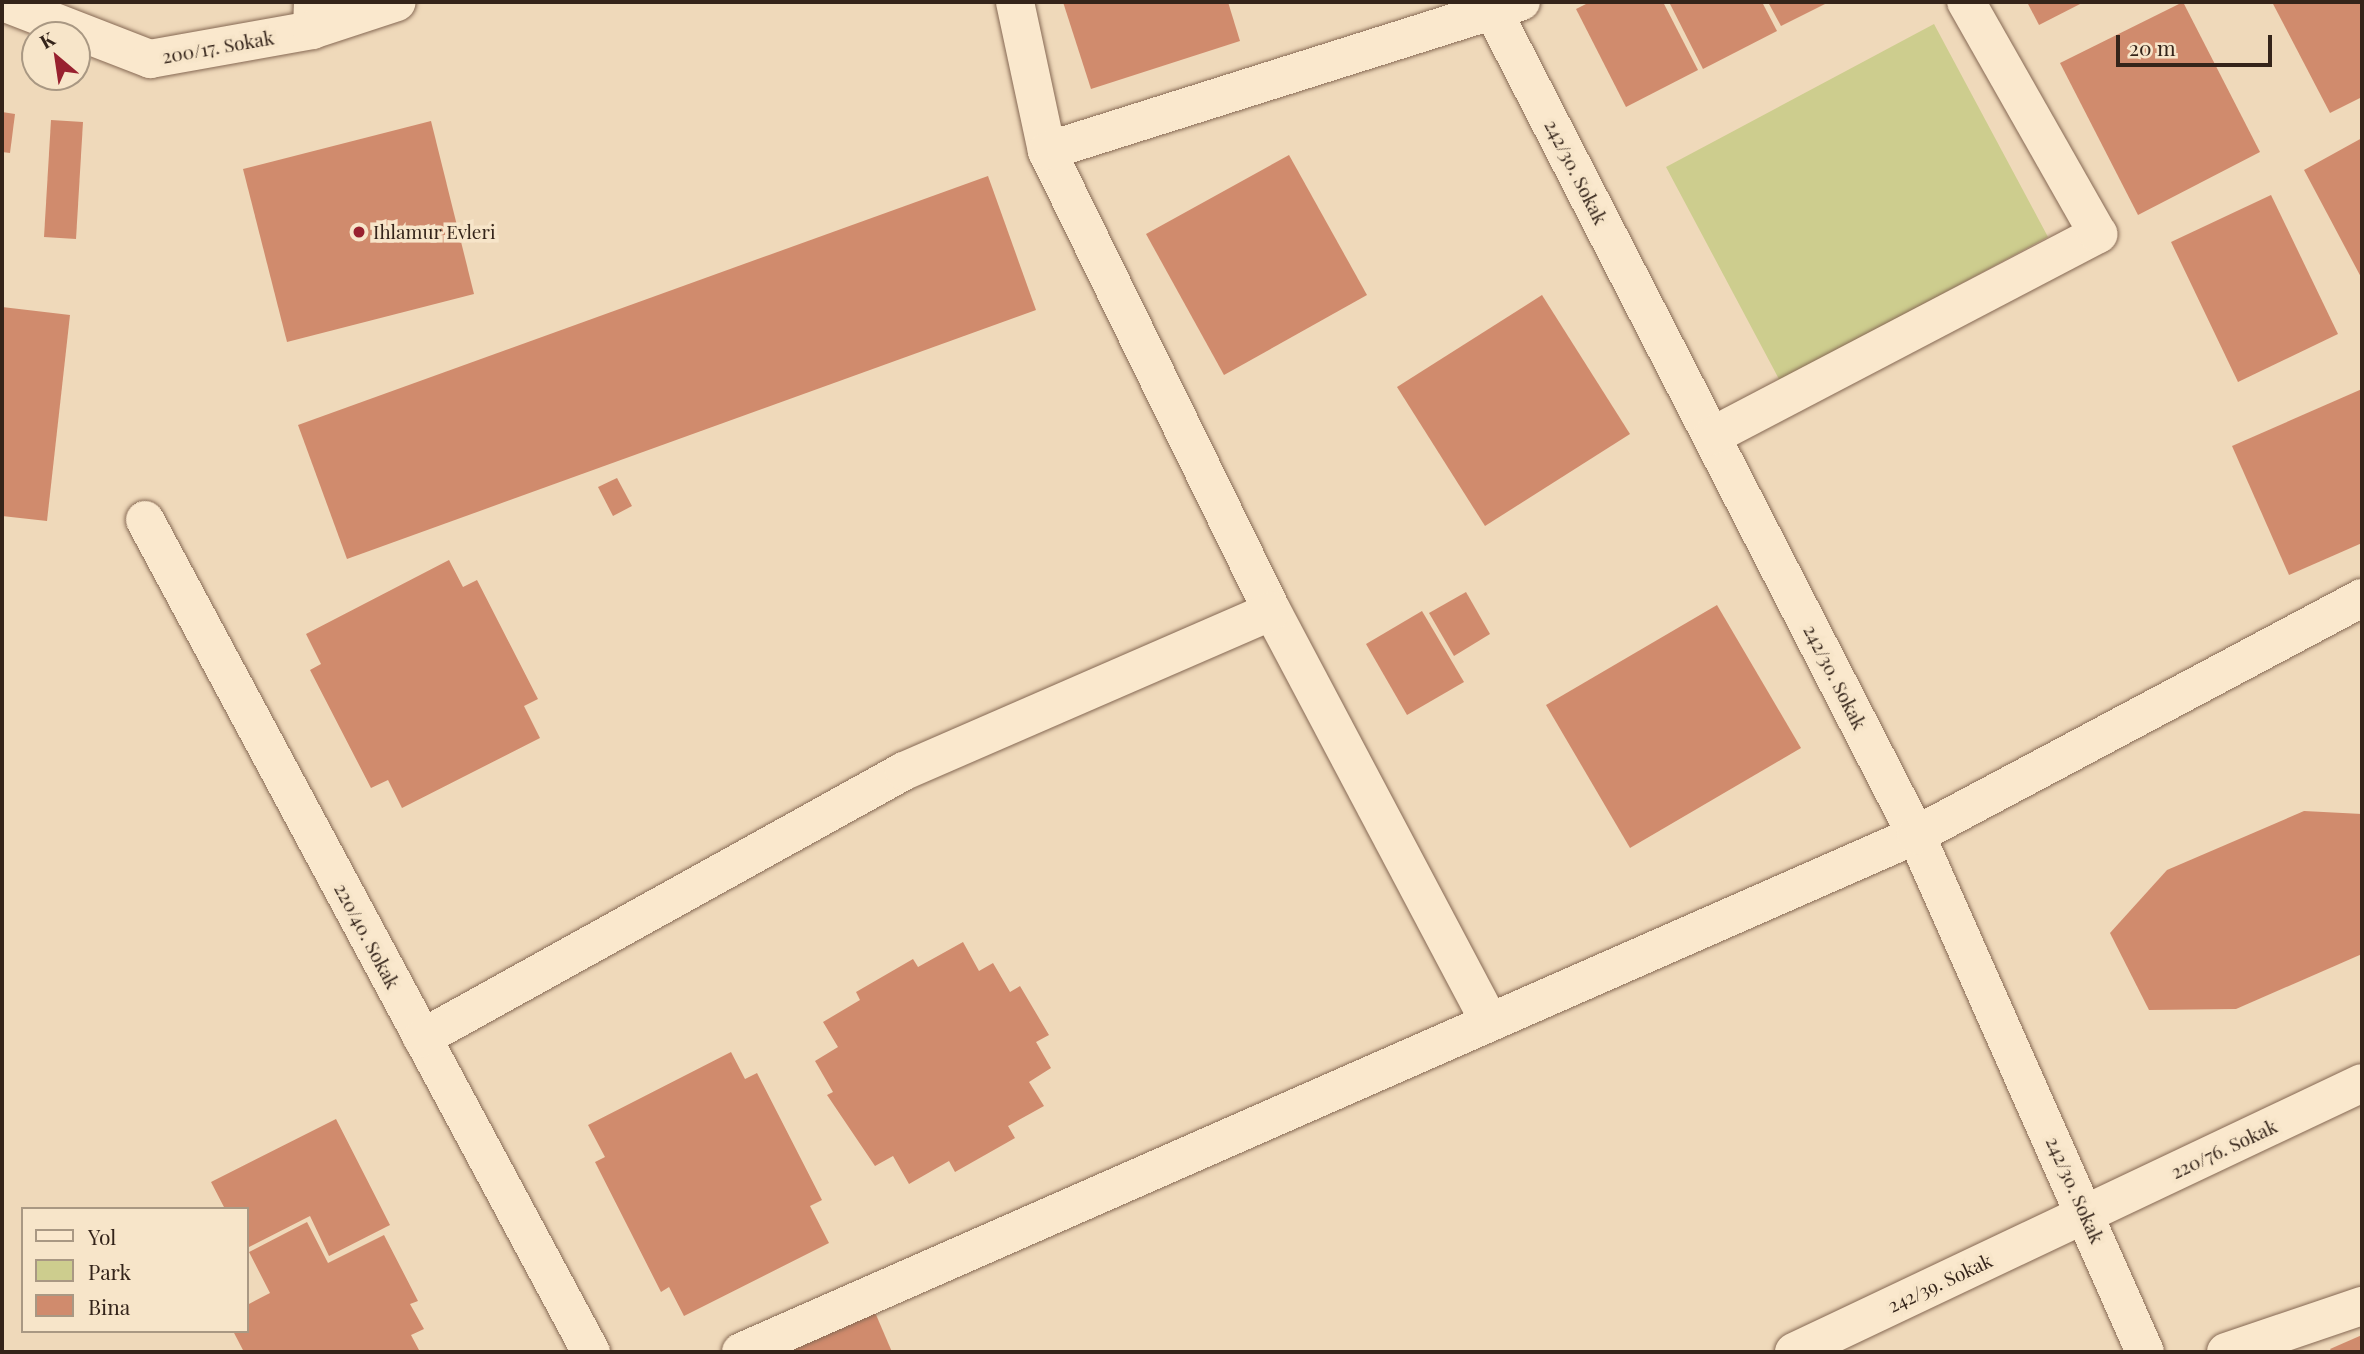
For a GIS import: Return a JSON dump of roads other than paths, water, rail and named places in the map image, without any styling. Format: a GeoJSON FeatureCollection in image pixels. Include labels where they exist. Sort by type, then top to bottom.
{"type":"FeatureCollection","features":[{"type":"Feature","properties":{"kind":"street","name":"200/17. Sokak"},"geometry":{"type":"LineString","coordinates":[[3,2],[150,59],[313,16],[397,2]]}},
{"type":"Feature","properties":{"kind":"street"},"geometry":{"type":"LineString","coordinates":[[1015,2],[1047,151],[1272,611],[1488,1019]]}},
{"type":"Feature","properties":{"kind":"street"},"geometry":{"type":"LineString","coordinates":[[1712,436],[2098,234],[1966,2]]}},
{"type":"Feature","properties":{"kind":"street"},"geometry":{"type":"LineString","coordinates":[[1047,151],[1508,8]]}},
{"type":"Feature","properties":{"kind":"street","name":"242/30. Sokak"},"geometry":{"type":"LineString","coordinates":[[1508,8],[1712,436],[1916,835],[2145,1352]]}},
{"type":"Feature","properties":{"kind":"street","name":"220/40. Sokak"},"geometry":{"type":"LineString","coordinates":[[145,520],[590,1352]]}},
{"type":"Feature","properties":{"kind":"street"},"geometry":{"type":"LineString","coordinates":[[741,1352],[1488,1019],[1916,835],[2362,598]]}},
{"type":"Feature","properties":{"kind":"street"},"geometry":{"type":"LineString","coordinates":[[422,1038],[904,771],[1272,611]]}},
{"type":"Feature","properties":{"kind":"street","name":"220/76. Sokak"},"geometry":{"type":"LineString","coordinates":[[2086,1214],[2362,1083]]}},
{"type":"Feature","properties":{"kind":"street","name":"242/39. Sokak"},"geometry":{"type":"LineString","coordinates":[[1794,1352],[2086,1214]]}},
{"type":"Feature","properties":{"kind":"street"},"geometry":{"type":"LineString","coordinates":[[2226,1352],[2362,1306]]}},
{"type":"Feature","properties":{"kind":"place","name":"Ihlamur Evleri"},"geometry":{"type":"Point","coordinates":[359,232]}}]}
